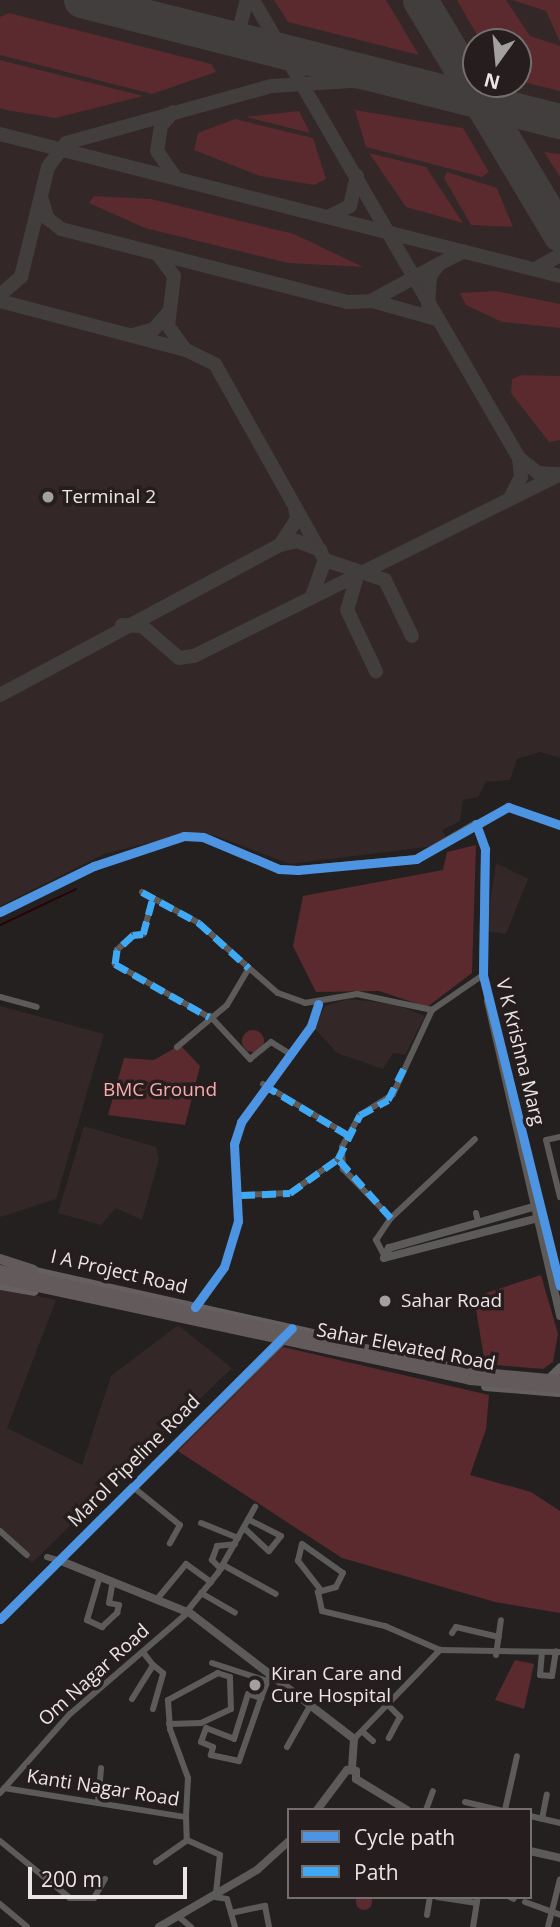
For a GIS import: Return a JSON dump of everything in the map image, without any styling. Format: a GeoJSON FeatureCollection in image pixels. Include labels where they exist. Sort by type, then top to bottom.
{"type":"FeatureCollection","features":[{"type":"Feature","properties":{"kind":"main road","name":"I A Project Road"},"geometry":{"type":"LineString","coordinates":[[0,1261],[474,1370],[556,1378]]}},
{"type":"Feature","properties":{"kind":"main road"},"geometry":{"type":"LineString","coordinates":[[0,1261],[59,1280]]}},
{"type":"Feature","properties":{"kind":"main road","name":"Sahar Elevated Road"},"geometry":{"type":"LineString","coordinates":[[0,1270],[59,1280],[473,1372],[556,1378]]}},
{"type":"Feature","properties":{"kind":"main road","name":"Sahar Elevated Road"},"geometry":{"type":"LineString","coordinates":[[0,1279],[470,1380],[560,1390]]}},
{"type":"Feature","properties":{"kind":"main road"},"geometry":{"type":"LineString","coordinates":[[0,1285],[130,1305],[452,1380],[560,1390]]}},
{"type":"Feature","properties":{"kind":"main road"},"geometry":{"type":"LineString","coordinates":[[556,1378],[560,1367]]}},
{"type":"Feature","properties":{"kind":"street"},"geometry":{"type":"LineString","coordinates":[[0,912],[94,866],[184,836],[204,837],[279,869],[298,870],[416,859],[508,807],[560,825]]}},
{"type":"Feature","properties":{"kind":"street","name":"V K Krishna Marg"},"geometry":{"type":"LineString","coordinates":[[476,824],[485,849],[483,975],[560,1316]]}},
{"type":"Feature","properties":{"kind":"street"},"geometry":{"type":"LineString","coordinates":[[142,892],[152,901],[199,923],[278,993],[318,1004],[357,994],[432,1010]]}},
{"type":"Feature","properties":{"kind":"street"},"geometry":{"type":"LineString","coordinates":[[152,901],[144,934],[133,935],[117,950],[115,964],[210,1016],[250,1059],[271,1042],[287,1052]]}},
{"type":"Feature","properties":{"kind":"street"},"geometry":{"type":"LineString","coordinates":[[177,1047],[210,1016],[228,1004],[249,968]]}},
{"type":"Feature","properties":{"kind":"street"},"geometry":{"type":"LineString","coordinates":[[241,1195],[290,1193],[338,1160],[360,1115],[393,1094],[432,1010],[483,975]]}},
{"type":"Feature","properties":{"kind":"street"},"geometry":{"type":"LineString","coordinates":[[0,997],[37,1007]]}},
{"type":"Feature","properties":{"kind":"street"},"geometry":{"type":"LineString","coordinates":[[195,1307],[224,1267],[241,1195],[234,1144],[263,1084],[311,1026],[318,1004]]}},
{"type":"Feature","properties":{"kind":"street"},"geometry":{"type":"LineString","coordinates":[[263,1084],[348,1135]]}},
{"type":"Feature","properties":{"kind":"street"},"geometry":{"type":"LineString","coordinates":[[560,1137],[546,1140],[560,1197]]}},
{"type":"Feature","properties":{"kind":"street"},"geometry":{"type":"LineString","coordinates":[[475,1139],[390,1219],[376,1240],[383,1253],[392,1261],[539,1218]]}},
{"type":"Feature","properties":{"kind":"street"},"geometry":{"type":"LineString","coordinates":[[338,1160],[390,1219]]}},
{"type":"Feature","properties":{"kind":"street"},"geometry":{"type":"LineString","coordinates":[[383,1253],[477,1217],[536,1206]]}},
{"type":"Feature","properties":{"kind":"street","name":"V K Krishna Marg"},"geometry":{"type":"LineString","coordinates":[[539,1218],[550,1246],[560,1286]]}},
{"type":"Feature","properties":{"kind":"street"},"geometry":{"type":"LineString","coordinates":[[550,1246],[560,1245]]}},
{"type":"Feature","properties":{"kind":"street","name":"Marol Pipeline Road"},"geometry":{"type":"LineString","coordinates":[[0,1619],[284,1342],[292,1328]]}},
{"type":"Feature","properties":{"kind":"street"},"geometry":{"type":"LineString","coordinates":[[133,1487],[180,1525],[170,1543]]}},
{"type":"Feature","properties":{"kind":"street","name":"Om Nagar Road"},"geometry":{"type":"LineString","coordinates":[[2,1790],[70,1714],[187,1612],[222,1567],[254,1507]]}},
{"type":"Feature","properties":{"kind":"street"},"geometry":{"type":"LineString","coordinates":[[244,1528],[269,1551],[281,1536],[248,1519]]}},
{"type":"Feature","properties":{"kind":"street"},"geometry":{"type":"LineString","coordinates":[[201,1523],[236,1541]]}},
{"type":"Feature","properties":{"kind":"street"},"geometry":{"type":"LineString","coordinates":[[0,1531],[27,1555]]}},
{"type":"Feature","properties":{"kind":"street"},"geometry":{"type":"LineString","coordinates":[[236,1541],[217,1546],[212,1560],[276,1594]]}},
{"type":"Feature","properties":{"kind":"street"},"geometry":{"type":"LineString","coordinates":[[302,1544],[343,1573],[336,1587],[320,1589],[298,1561],[302,1544]]}},
{"type":"Feature","properties":{"kind":"street"},"geometry":{"type":"LineString","coordinates":[[47,1558],[158,1598],[187,1612],[269,1677],[354,1739]]}},
{"type":"Feature","properties":{"kind":"street"},"geometry":{"type":"LineString","coordinates":[[158,1598],[185,1564],[211,1581]]}},
{"type":"Feature","properties":{"kind":"street"},"geometry":{"type":"LineString","coordinates":[[100,1576],[88,1620],[102,1627],[117,1613],[119,1605],[109,1603],[113,1581]]}},
{"type":"Feature","properties":{"kind":"street"},"geometry":{"type":"LineString","coordinates":[[320,1589],[316,1602],[322,1611],[385,1626],[440,1650],[496,1655],[558,1656]]}},
{"type":"Feature","properties":{"kind":"street"},"geometry":{"type":"LineString","coordinates":[[201,1593],[235,1613]]}},
{"type":"Feature","properties":{"kind":"street"},"geometry":{"type":"LineString","coordinates":[[496,1655],[500,1620]]}},
{"type":"Feature","properties":{"kind":"street"},"geometry":{"type":"LineString","coordinates":[[452,1633],[456,1627],[499,1637]]}},
{"type":"Feature","properties":{"kind":"street"},"geometry":{"type":"LineString","coordinates":[[354,1739],[364,1733],[440,1650]]}},
{"type":"Feature","properties":{"kind":"street"},"geometry":{"type":"LineString","coordinates":[[143,1652],[163,1673],[153,1709]]}},
{"type":"Feature","properties":{"kind":"street"},"geometry":{"type":"LineString","coordinates":[[541,1655],[542,1676],[554,1674],[558,1656]]}},
{"type":"Feature","properties":{"kind":"street"},"geometry":{"type":"LineString","coordinates":[[554,1675],[558,1656]]}},
{"type":"Feature","properties":{"kind":"street"},"geometry":{"type":"LineString","coordinates":[[212,1663],[269,1677]]}},
{"type":"Feature","properties":{"kind":"street"},"geometry":{"type":"LineString","coordinates":[[132,1699],[153,1665]]}},
{"type":"Feature","properties":{"kind":"street"},"geometry":{"type":"LineString","coordinates":[[169,1724],[201,1723],[231,1709],[230,1677],[218,1673],[168,1700],[169,1724],[188,1778],[186,1817]]}},
{"type":"Feature","properties":{"kind":"street"},"geometry":{"type":"LineString","coordinates":[[261,1698],[248,1694],[234,1739],[206,1728],[201,1742],[212,1747],[211,1755],[239,1762],[269,1677]]}},
{"type":"Feature","properties":{"kind":"street"},"geometry":{"type":"LineString","coordinates":[[287,1747],[310,1706]]}},
{"type":"Feature","properties":{"kind":"street"},"geometry":{"type":"LineString","coordinates":[[389,1706],[400,1717],[389,1738]]}},
{"type":"Feature","properties":{"kind":"street"},"geometry":{"type":"LineString","coordinates":[[364,1733],[373,1741]]}},
{"type":"Feature","properties":{"kind":"street"},"geometry":{"type":"LineString","coordinates":[[325,1808],[350,1780],[354,1739]]}},
{"type":"Feature","properties":{"kind":"street"},"geometry":{"type":"LineString","coordinates":[[504,1808],[517,1756]]}},
{"type":"Feature","properties":{"kind":"street"},"geometry":{"type":"LineString","coordinates":[[98,1803],[101,1768]]}},
{"type":"Feature","properties":{"kind":"street"},"geometry":{"type":"LineString","coordinates":[[319,1808],[350,1780]]}},
{"type":"Feature","properties":{"kind":"street"},"geometry":{"type":"LineString","coordinates":[[350,1780],[403,1808]]}},
{"type":"Feature","properties":{"kind":"street","name":"Kanti Nagar Road"},"geometry":{"type":"LineString","coordinates":[[2,1790],[186,1817],[187,1840]]}},
{"type":"Feature","properties":{"kind":"street"},"geometry":{"type":"LineString","coordinates":[[427,1808],[433,1791]]}},
{"type":"Feature","properties":{"kind":"street"},"geometry":{"type":"LineString","coordinates":[[542,1819],[547,1794]]}},
{"type":"Feature","properties":{"kind":"street"},"geometry":{"type":"LineString","coordinates":[[466,1802],[494,1808]]}},
{"type":"Feature","properties":{"kind":"street"},"geometry":{"type":"LineString","coordinates":[[532,1816],[560,1823]]}},
{"type":"Feature","properties":{"kind":"street"},"geometry":{"type":"LineString","coordinates":[[156,1862],[187,1840],[220,1854],[216,1894]]}},
{"type":"Feature","properties":{"kind":"street"},"geometry":{"type":"LineString","coordinates":[[0,1841],[69,1898],[94,1898],[105,1879]]}},
{"type":"Feature","properties":{"kind":"street"},"geometry":{"type":"LineString","coordinates":[[278,1856],[287,1844]]}},
{"type":"Feature","properties":{"kind":"street"},"geometry":{"type":"LineString","coordinates":[[166,1927],[287,1849]]}},
{"type":"Feature","properties":{"kind":"street"},"geometry":{"type":"LineString","coordinates":[[532,1851],[560,1858]]}},
{"type":"Feature","properties":{"kind":"street"},"geometry":{"type":"LineString","coordinates":[[548,1927],[560,1879]]}},
{"type":"Feature","properties":{"kind":"street"},"geometry":{"type":"LineString","coordinates":[[216,1894],[227,1899],[235,1927]]}},
{"type":"Feature","properties":{"kind":"street"},"geometry":{"type":"LineString","coordinates":[[159,1927],[216,1894]]}},
{"type":"Feature","properties":{"kind":"street"},"geometry":{"type":"LineString","coordinates":[[427,1915],[430,1899]]}},
{"type":"Feature","properties":{"kind":"street"},"geometry":{"type":"LineString","coordinates":[[473,1927],[477,1900]]}},
{"type":"Feature","properties":{"kind":"street"},"geometry":{"type":"LineString","coordinates":[[525,1902],[560,1915]]}},
{"type":"Feature","properties":{"kind":"street"},"geometry":{"type":"LineString","coordinates":[[0,1904],[27,1927]]}},
{"type":"Feature","properties":{"kind":"street"},"geometry":{"type":"LineString","coordinates":[[231,1913],[265,1906],[269,1927]]}},
{"type":"Feature","properties":{"kind":"street"},"geometry":{"type":"LineString","coordinates":[[179,1917],[191,1927]]}},
{"type":"Feature","properties":{"kind":"shaded area"},"geometry":{"type":"Polygon","coordinates":[[[0,0],[560,0],[560,758],[540,752],[517,759],[510,780],[486,782],[478,797],[463,800],[460,821],[442,830],[446,838],[434,846],[290,864],[216,836],[187,833],[104,854],[0,906],[0,0]]]}},
{"type":"Feature","properties":{"kind":"shaded area"},"geometry":{"type":"Polygon","coordinates":[[[496,863],[528,879],[506,934],[486,931],[496,863]]]}},
{"type":"Feature","properties":{"kind":"shaded area"},"geometry":{"type":"Polygon","coordinates":[[[349,999],[395,1004],[425,1016],[405,1055],[393,1053],[383,1069],[337,1053],[314,1028],[325,1006],[349,999]]]}},
{"type":"Feature","properties":{"kind":"shaded area"},"geometry":{"type":"Polygon","coordinates":[[[0,1006],[104,1034],[56,1199],[0,1217],[0,1006]]]}},
{"type":"Feature","properties":{"kind":"shaded area"},"geometry":{"type":"Polygon","coordinates":[[[84,1126],[156,1147],[159,1159],[142,1220],[116,1208],[101,1225],[58,1213],[84,1126]]]}},
{"type":"Feature","properties":{"kind":"shaded area"},"geometry":{"type":"Polygon","coordinates":[[[0,1288],[56,1300],[7,1428],[82,1465],[111,1376],[178,1325],[232,1368],[32,1563],[0,1532],[0,1288]]]}},
{"type":"Feature","properties":{"kind":"green space"},"geometry":{"type":"Polygon","coordinates":[[[274,0],[386,0],[419,55],[288,22],[274,0]]]}},
{"type":"Feature","properties":{"kind":"green space"},"geometry":{"type":"Polygon","coordinates":[[[457,0],[506,0],[525,28],[473,28],[457,0]]]}},
{"type":"Feature","properties":{"kind":"green space"},"geometry":{"type":"Polygon","coordinates":[[[512,0],[560,0],[560,42],[546,11],[512,0]]]}},
{"type":"Feature","properties":{"kind":"green space"},"geometry":{"type":"Polygon","coordinates":[[[9,13],[211,64],[216,72],[152,94],[0,55],[0,17],[9,13]]]}},
{"type":"Feature","properties":{"kind":"green space"},"geometry":{"type":"Polygon","coordinates":[[[532,37],[560,46],[560,91],[532,84],[532,37]]]}},
{"type":"Feature","properties":{"kind":"green space"},"geometry":{"type":"Polygon","coordinates":[[[0,60],[143,96],[55,118],[6,110],[0,108],[0,60]]]}},
{"type":"Feature","properties":{"kind":"green space"},"geometry":{"type":"Polygon","coordinates":[[[355,110],[463,128],[489,172],[482,177],[366,147],[355,110]]]}},
{"type":"Feature","properties":{"kind":"green space"},"geometry":{"type":"Polygon","coordinates":[[[299,111],[310,133],[246,117],[299,111]]]}},
{"type":"Feature","properties":{"kind":"green space"},"geometry":{"type":"Polygon","coordinates":[[[235,119],[313,138],[326,179],[314,185],[260,176],[194,150],[198,133],[235,119]]]}},
{"type":"Feature","properties":{"kind":"green space"},"geometry":{"type":"Polygon","coordinates":[[[544,152],[560,154],[560,177],[544,152]]]}},
{"type":"Feature","properties":{"kind":"green space"},"geometry":{"type":"Polygon","coordinates":[[[369,153],[426,167],[463,223],[406,207],[369,153]]]}},
{"type":"Feature","properties":{"kind":"green space"},"geometry":{"type":"Polygon","coordinates":[[[447,172],[497,188],[513,227],[471,225],[444,178],[447,172]]]}},
{"type":"Feature","properties":{"kind":"green space"},"geometry":{"type":"Polygon","coordinates":[[[94,196],[151,199],[294,234],[363,267],[288,263],[145,228],[89,203],[94,196]]]}},
{"type":"Feature","properties":{"kind":"green space"},"geometry":{"type":"Polygon","coordinates":[[[496,291],[560,304],[560,328],[502,322],[466,305],[460,293],[496,291]]]}},
{"type":"Feature","properties":{"kind":"green space"},"geometry":{"type":"Polygon","coordinates":[[[522,375],[560,376],[560,440],[549,442],[511,393],[512,379],[522,375]]]}},
{"type":"Feature","properties":{"kind":"green space"},"geometry":{"type":"Polygon","coordinates":[[[476,845],[472,973],[427,1007],[379,991],[316,992],[293,946],[303,896],[443,870],[447,852],[476,845]]]}},
{"type":"Feature","properties":{"kind":"green space"},"geometry":{"type":"Polygon","coordinates":[[[253,1030],[261,1033],[264,1041],[261,1049],[253,1052],[245,1049],[242,1041],[245,1033],[253,1030]]]}},
{"type":"Feature","properties":{"kind":"green space","name":"BMC Ground"},"geometry":{"type":"Polygon","coordinates":[[[180,1045],[200,1066],[185,1125],[108,1115],[124,1058],[154,1060],[180,1045]]]}},
{"type":"Feature","properties":{"kind":"green space"},"geometry":{"type":"Polygon","coordinates":[[[541,1275],[558,1334],[553,1362],[543,1369],[485,1364],[474,1297],[541,1275]]]}},
{"type":"Feature","properties":{"kind":"green space"},"geometry":{"type":"Polygon","coordinates":[[[283,1347],[489,1395],[486,1429],[470,1475],[531,1492],[560,1511],[560,1613],[495,1602],[342,1558],[178,1451],[283,1347]]]}},
{"type":"Feature","properties":{"kind":"green space"},"geometry":{"type":"Polygon","coordinates":[[[515,1660],[534,1664],[524,1709],[495,1700],[515,1660]]]}},
{"type":"Feature","properties":{"kind":"green space"},"geometry":{"type":"Polygon","coordinates":[[[357,1899],[371,1899],[370,1908],[358,1908],[357,1899]]]}},
{"type":"Feature","properties":{"kind":"waterway"},"geometry":{"type":"LineString","coordinates":[[0,925],[76,889]]}},
{"type":"Feature","properties":{"kind":"taxiway"},"geometry":{"type":"LineString","coordinates":[[218,35],[240,26],[247,0]]}},
{"type":"Feature","properties":{"kind":"taxiway"},"geometry":{"type":"LineString","coordinates":[[253,0],[519,458],[538,473],[560,474]]}},
{"type":"Feature","properties":{"kind":"taxiway"},"geometry":{"type":"LineString","coordinates":[[0,295],[21,277],[48,167],[66,143],[272,86],[351,81],[427,88]]}},
{"type":"Feature","properties":{"kind":"taxiway"},"geometry":{"type":"LineString","coordinates":[[173,112],[161,126],[157,151],[176,178]]}},
{"type":"Feature","properties":{"kind":"taxiway"},"geometry":{"type":"LineString","coordinates":[[0,134],[560,276]]}},
{"type":"Feature","properties":{"kind":"taxiway"},"geometry":{"type":"LineString","coordinates":[[328,217],[350,206],[357,176]]}},
{"type":"Feature","properties":{"kind":"taxiway"},"geometry":{"type":"LineString","coordinates":[[42,200],[47,218],[61,229],[347,302],[371,301],[439,264]]}},
{"type":"Feature","properties":{"kind":"taxiway"},"geometry":{"type":"LineString","coordinates":[[556,228],[560,235]]}},
{"type":"Feature","properties":{"kind":"taxiway"},"geometry":{"type":"LineString","coordinates":[[428,305],[430,276],[439,264],[464,251]]}},
{"type":"Feature","properties":{"kind":"taxiway"},"geometry":{"type":"LineString","coordinates":[[535,269],[560,255]]}},
{"type":"Feature","properties":{"kind":"taxiway"},"geometry":{"type":"LineString","coordinates":[[159,256],[174,276],[168,326],[185,349]]}},
{"type":"Feature","properties":{"kind":"taxiway"},"geometry":{"type":"LineString","coordinates":[[0,301],[186,350],[215,364],[325,560],[312,596]]}},
{"type":"Feature","properties":{"kind":"taxiway"},"geometry":{"type":"LineString","coordinates":[[372,301],[437,319]]}},
{"type":"Feature","properties":{"kind":"taxiway"},"geometry":{"type":"LineString","coordinates":[[133,335],[154,329],[168,313]]}},
{"type":"Feature","properties":{"kind":"taxiway"},"geometry":{"type":"LineString","coordinates":[[510,498],[521,477],[519,458]]}},
{"type":"Feature","properties":{"kind":"taxiway"},"geometry":{"type":"LineString","coordinates":[[122,625],[142,626],[179,658],[194,656],[559,475]]}},
{"type":"Feature","properties":{"kind":"taxiway"},"geometry":{"type":"LineString","coordinates":[[0,695],[280,545],[297,519],[295,506]]}},
{"type":"Feature","properties":{"kind":"taxiway"},"geometry":{"type":"LineString","coordinates":[[280,545],[297,541],[320,550]]}},
{"type":"Feature","properties":{"kind":"taxiway"},"geometry":{"type":"LineString","coordinates":[[325,560],[385,580],[412,636]]}},
{"type":"Feature","properties":{"kind":"taxiway"},"geometry":{"type":"LineString","coordinates":[[357,576],[347,610],[376,671]]}},
{"type":"Feature","properties":{"kind":"runway"},"geometry":{"type":"LineString","coordinates":[[81,0],[560,121]]}},
{"type":"Feature","properties":{"kind":"runway"},"geometry":{"type":"LineString","coordinates":[[420,0],[560,234]]}},
{"type":"Feature","properties":{"kind":"marked path"},"geometry":{"type":"LineString","coordinates":[[142,892],[199,923],[249,968]]}},
{"type":"Feature","properties":{"kind":"marked path"},"geometry":{"type":"LineString","coordinates":[[152,901],[143,934],[133,935],[117,950],[115,964],[209,1017]]}},
{"type":"Feature","properties":{"kind":"marked path"},"geometry":{"type":"LineString","coordinates":[[391,1218],[338,1159],[360,1115],[388,1100],[407,1062]]}},
{"type":"Feature","properties":{"kind":"marked path"},"geometry":{"type":"LineString","coordinates":[[264,1085],[348,1135]]}},
{"type":"Feature","properties":{"kind":"marked path"},"geometry":{"type":"LineString","coordinates":[[241,1195],[290,1193],[338,1159]]}},
{"type":"Feature","properties":{"kind":"cycle path"},"geometry":{"type":"LineString","coordinates":[[0,912],[94,866],[184,836],[203,837],[279,869],[298,870],[416,859],[508,807],[560,825]]}},
{"type":"Feature","properties":{"kind":"cycle path"},"geometry":{"type":"LineString","coordinates":[[476,824],[485,849],[483,975],[560,1286]]}},
{"type":"Feature","properties":{"kind":"cycle path"},"geometry":{"type":"LineString","coordinates":[[195,1307],[224,1267],[238,1221],[234,1144],[241,1122],[311,1026],[318,1004]]}},
{"type":"Feature","properties":{"kind":"cycle path"},"geometry":{"type":"LineString","coordinates":[[0,1619],[292,1328]]}},
{"type":"Feature","properties":{"kind":"place","name":"Terminal 2"},"geometry":{"type":"Point","coordinates":[48,497]}},
{"type":"Feature","properties":{"kind":"place","name":"Sahar Road"},"geometry":{"type":"Point","coordinates":[385,1301]}},
{"type":"Feature","properties":{"kind":"place","name":"Kiran Care and Cure Hospital"},"geometry":{"type":"Point","coordinates":[255,1685]}}]}
